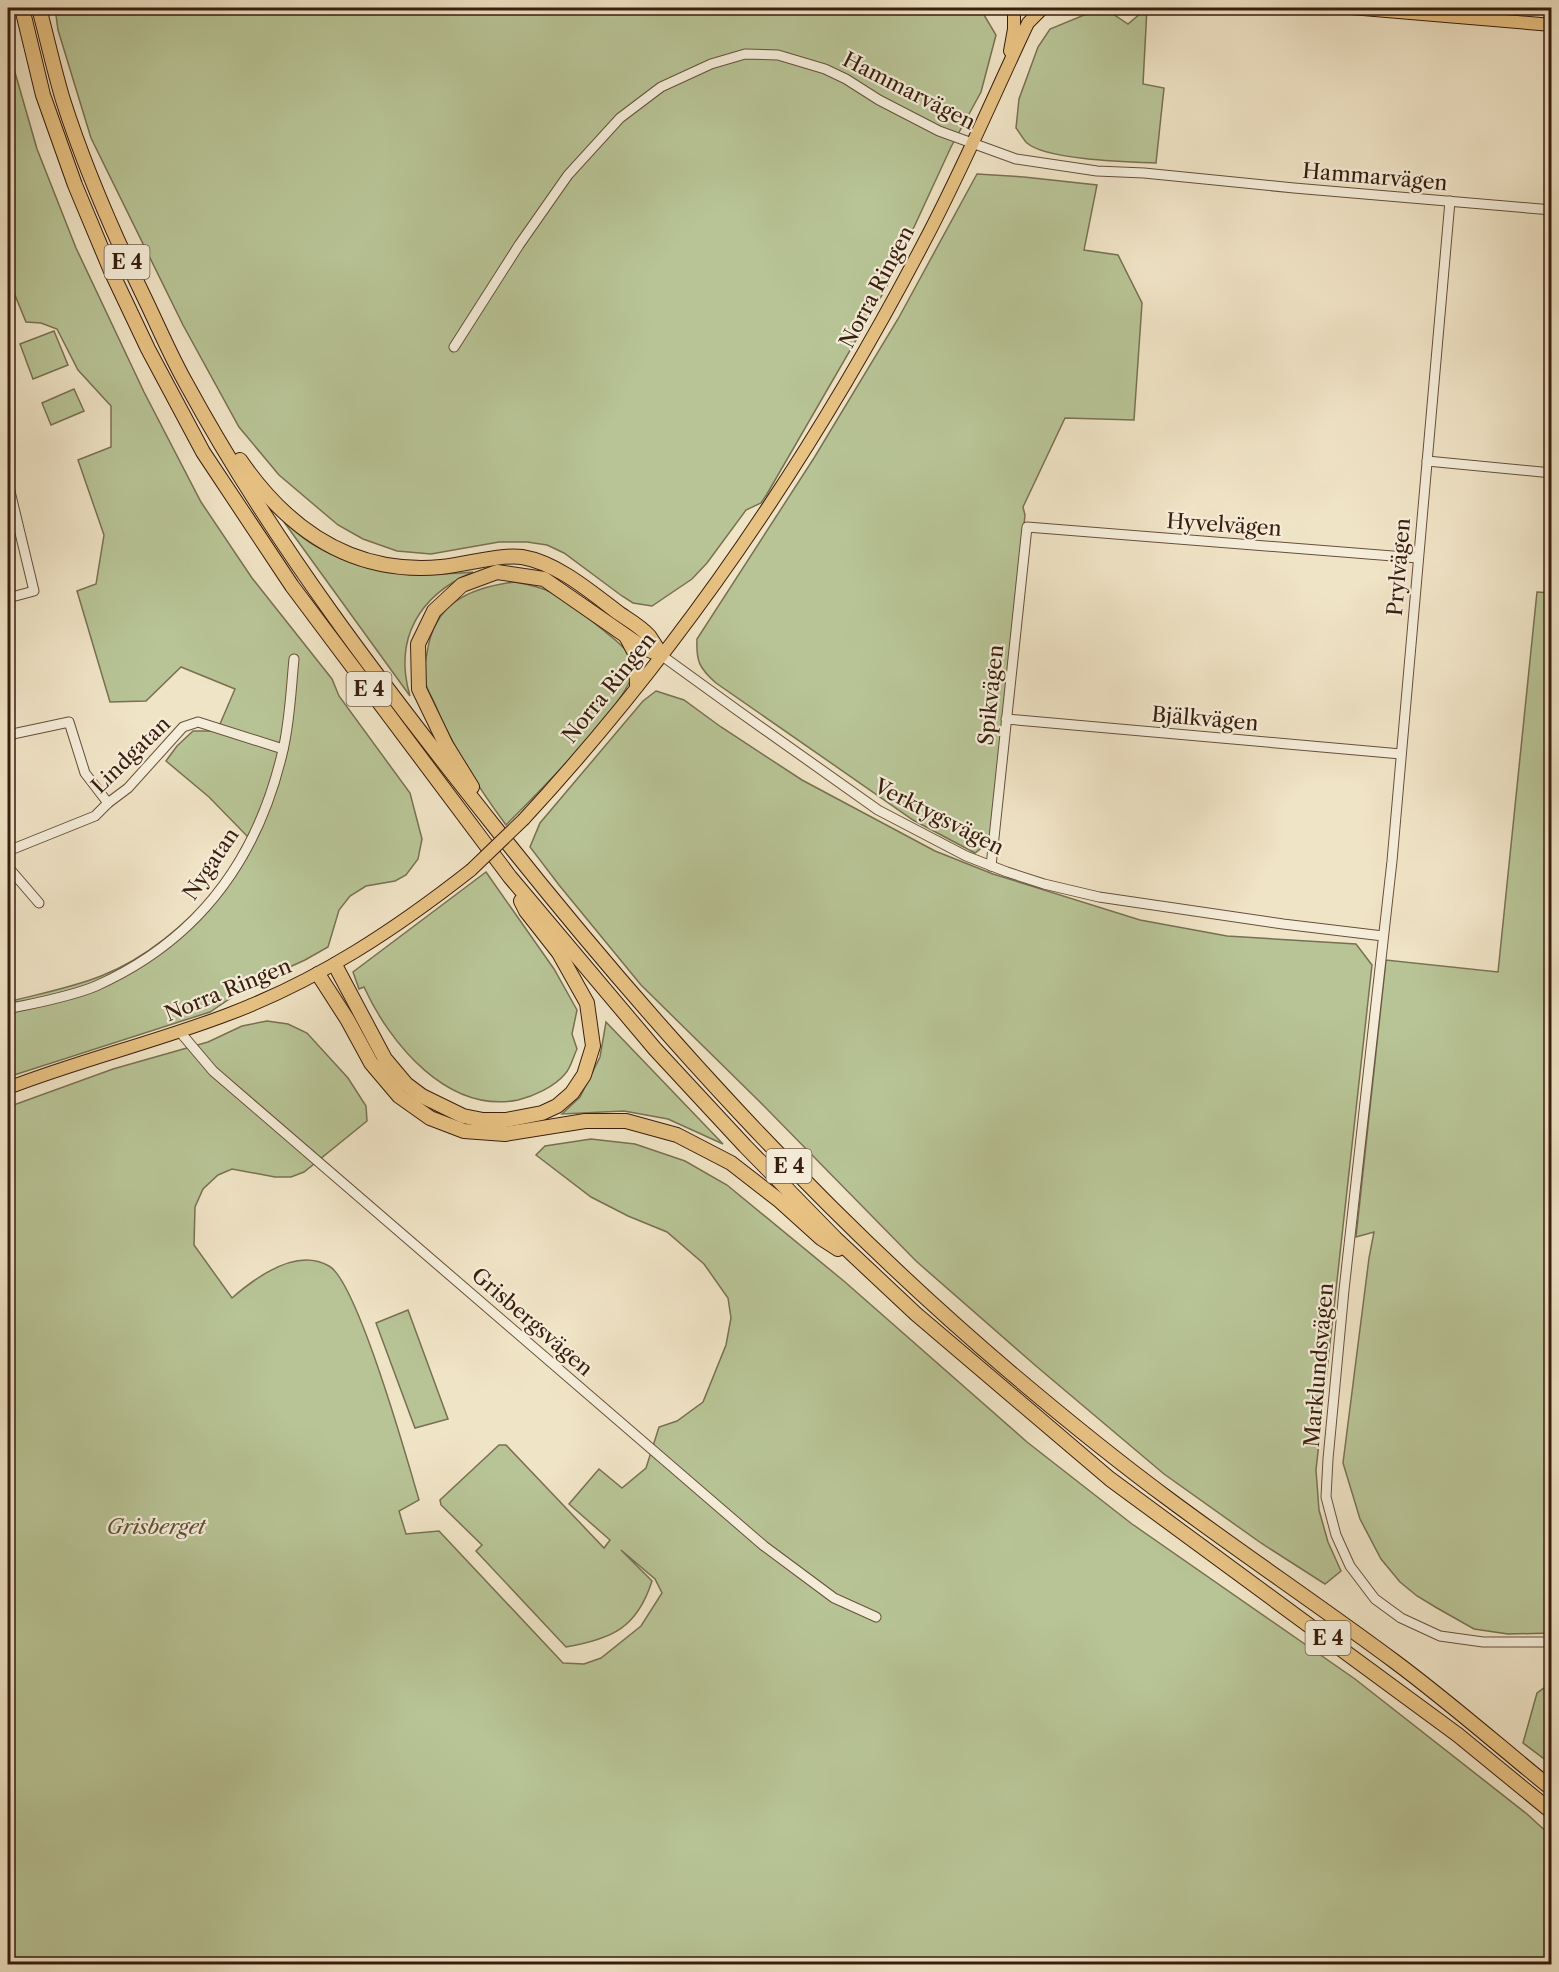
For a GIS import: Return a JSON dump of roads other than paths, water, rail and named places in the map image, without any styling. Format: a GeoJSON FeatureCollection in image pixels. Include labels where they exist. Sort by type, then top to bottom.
{"type":"FeatureCollection","features":[{"type":"Feature","properties":{"kind":"highway","name":"E 4"},"geometry":{"type":"LineString","coordinates":[[22,8],[43,95],[75,184],[111,271],[148,349],[203,452],[292,586],[510,877],[655,1049],[745,1146],[872,1272],[963,1354],[1110,1479],[1458,1735],[1551,1812]]}},
{"type":"Feature","properties":{"kind":"highway","name":"E 4"},"geometry":{"type":"LineString","coordinates":[[39,8],[63,99],[95,188],[120,248],[188,387],[227,455],[272,527],[353,642],[488,818],[576,927],[666,1033],[747,1123],[828,1205],[928,1300],[1082,1432],[1169,1500],[1397,1663],[1551,1789]]}},
{"type":"Feature","properties":{"kind":"highway","name":"E 4"},"geometry":{"type":"LineString","coordinates":[[188,387],[252,477],[283,512],[317,539],[344,553],[374,564],[404,569],[442,567],[482,560],[522,557],[563,572],[647,634],[661,655]]}},
{"type":"Feature","properties":{"kind":"highway","name":"E 4"},"geometry":{"type":"LineString","coordinates":[[488,818],[477,794],[446,745],[419,689],[418,644],[434,611],[462,585],[497,572],[544,579],[642,647],[661,655]]}},
{"type":"Feature","properties":{"kind":"highway"},"geometry":{"type":"LineString","coordinates":[[626,636],[637,661],[637,685]]}},
{"type":"Feature","properties":{"kind":"highway","name":"E 4"},"geometry":{"type":"LineString","coordinates":[[335,965],[385,1059],[406,1084],[422,1096],[463,1116],[483,1120],[526,1118],[557,1106],[572,1093],[584,1075],[593,1046],[586,1003],[559,953],[526,910],[510,877]]}},
{"type":"Feature","properties":{"kind":"highway","name":"E 4"},"geometry":{"type":"LineString","coordinates":[[318,974],[371,1063],[399,1096],[430,1118],[464,1131],[505,1134],[585,1121],[626,1121],[677,1135],[731,1163],[780,1201],[821,1238],[872,1272]]}},
{"type":"Feature","properties":{"kind":"main road","name":"Norra Ringen"},"geometry":{"type":"LineString","coordinates":[[1008,63],[1014,29],[1014,8]]}},
{"type":"Feature","properties":{"kind":"main road","name":"Norra Ringen"},"geometry":{"type":"LineString","coordinates":[[8,1088],[180,1032],[280,993],[318,974],[368,946],[430,903],[471,870],[524,819],[637,685],[700,604],[811,442],[860,360],[923,245],[1028,23],[1043,8]]}},
{"type":"Feature","properties":{"kind":"main road"},"geometry":{"type":"LineString","coordinates":[[1351,8],[1551,25]]}},
{"type":"Feature","properties":{"kind":"street","name":"Hammarvägen"},"geometry":{"type":"LineString","coordinates":[[454,347],[567,175],[620,118],[661,87],[711,64],[745,54],[778,55],[825,69],[939,131],[1016,159],[1097,171],[1144,173],[1551,210]]}},
{"type":"Feature","properties":{"kind":"street","name":"Prylvägen"},"geometry":{"type":"LineString","coordinates":[[1383,936],[1450,201]]}},
{"type":"Feature","properties":{"kind":"street"},"geometry":{"type":"LineString","coordinates":[[1427,461],[1551,473]]}},
{"type":"Feature","properties":{"kind":"street"},"geometry":{"type":"LineString","coordinates":[[8,483],[34,591],[8,598]]}},
{"type":"Feature","properties":{"kind":"street","name":"Hyvelvägen"},"geometry":{"type":"LineString","coordinates":[[1027,527],[1418,558]]}},
{"type":"Feature","properties":{"kind":"street","name":"Spikvägen"},"geometry":{"type":"LineString","coordinates":[[991,866],[1027,527]]}},
{"type":"Feature","properties":{"kind":"street","name":"Verktygsvägen"},"geometry":{"type":"LineString","coordinates":[[661,655],[878,810],[966,856],[991,866],[1044,884],[1099,897],[1383,936]]}},
{"type":"Feature","properties":{"kind":"street","name":"Nygatan"},"geometry":{"type":"LineString","coordinates":[[8,1009],[94,987],[128,969],[182,933],[214,899],[245,855],[268,804],[283,749],[294,659]]}},
{"type":"Feature","properties":{"kind":"street","name":"Bjälkvägen"},"geometry":{"type":"LineString","coordinates":[[1006,719],[1401,754]]}},
{"type":"Feature","properties":{"kind":"street"},"geometry":{"type":"LineString","coordinates":[[8,735],[69,722],[85,773],[108,802]]}},
{"type":"Feature","properties":{"kind":"street","name":"Lindgatan"},"geometry":{"type":"LineString","coordinates":[[8,851],[95,816],[108,802],[128,788],[183,727],[198,722],[283,749]]}},
{"type":"Feature","properties":{"kind":"street"},"geometry":{"type":"LineString","coordinates":[[8,867],[39,903]]}},
{"type":"Feature","properties":{"kind":"street","name":"Marklundsvägen"},"geometry":{"type":"LineString","coordinates":[[1383,936],[1344,1290],[1326,1497],[1336,1535],[1350,1566],[1375,1599],[1401,1618],[1440,1636],[1483,1642],[1551,1642]]}},
{"type":"Feature","properties":{"kind":"street","name":"Grisbergsvägen"},"geometry":{"type":"LineString","coordinates":[[180,1032],[213,1071],[764,1546],[834,1598],[876,1617]]}},
{"type":"Feature","properties":{"kind":"park label","name":"Grisberget"},"geometry":{"type":"Point","coordinates":[156,1527]}}]}
